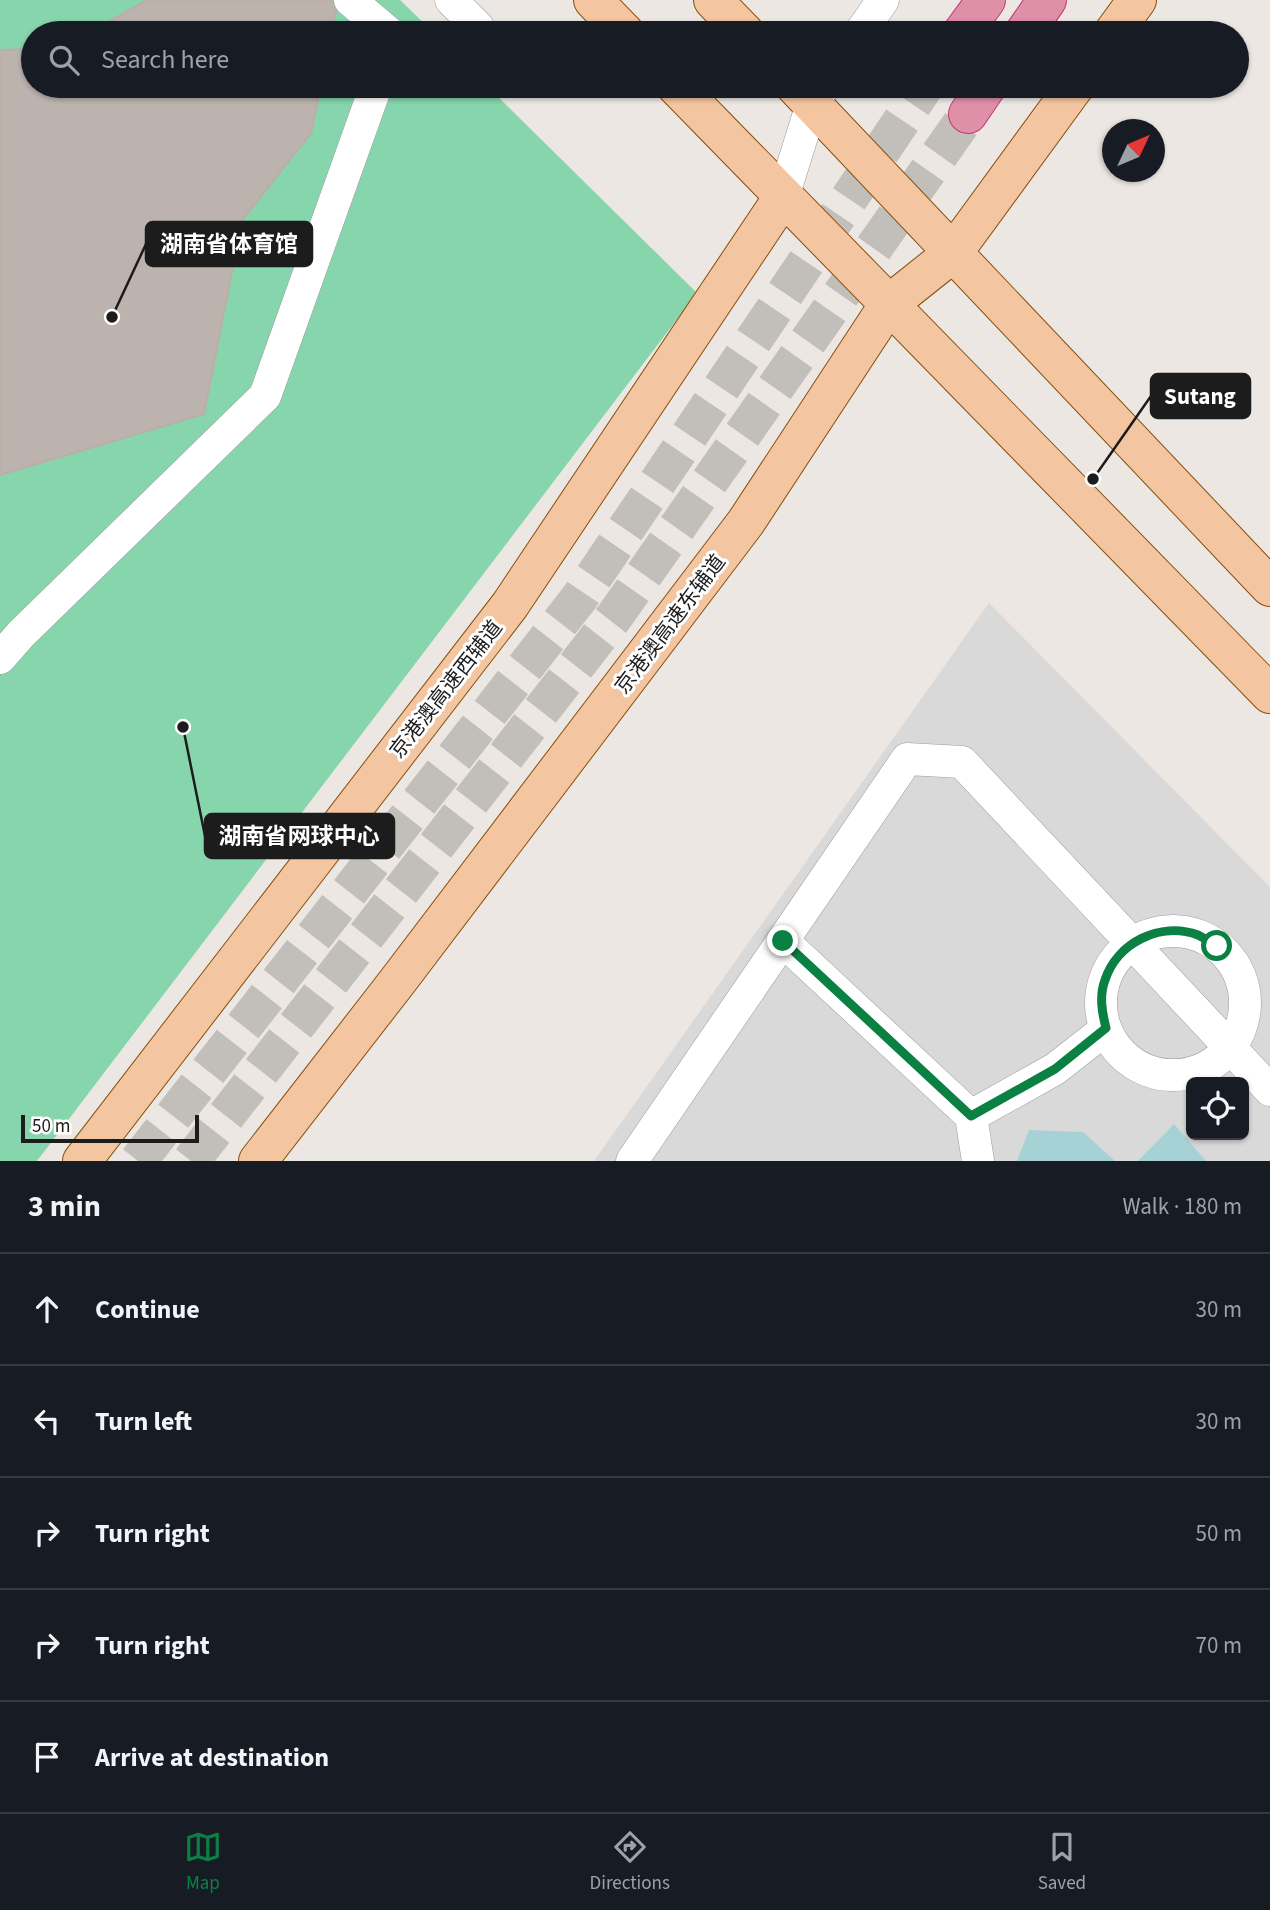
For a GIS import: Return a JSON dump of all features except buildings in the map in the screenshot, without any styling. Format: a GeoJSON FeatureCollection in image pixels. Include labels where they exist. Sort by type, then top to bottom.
{"type":"FeatureCollection","features":[{"type":"Feature","properties":{"kind":"highway"},"geometry":{"type":"LineString","coordinates":[[971,21],[986,0]]}},
{"type":"Feature","properties":{"kind":"highway"},"geometry":{"type":"LineString","coordinates":[[1032,21],[1047,0]]}},
{"type":"Feature","properties":{"kind":"main road"},"geometry":{"type":"LineString","coordinates":[[593,0],[613,21]]}},
{"type":"Feature","properties":{"kind":"main road"},"geometry":{"type":"LineString","coordinates":[[713,0],[733,21]]}},
{"type":"Feature","properties":{"kind":"main road"},"geometry":{"type":"LineString","coordinates":[[1122,21],[1138,0]]}},
{"type":"Feature","properties":{"kind":"main road"},"geometry":{"type":"LineString","coordinates":[[688,98],[1270,694]]}},
{"type":"Feature","properties":{"kind":"main road"},"geometry":{"type":"LineString","coordinates":[[815,98],[953,253],[1270,587]]}},
{"type":"Feature","properties":{"kind":"main road","name":"京港澳高速东辅道"},"geometry":{"type":"LineString","coordinates":[[258,1161],[746,523],[889,303],[953,253],[1066,98]]}},
{"type":"Feature","properties":{"kind":"main road","name":"京港澳高速西辅道"},"geometry":{"type":"LineString","coordinates":[[82,1161],[510,605],[783,197]]}},
{"type":"Feature","properties":{"kind":"street"},"geometry":{"type":"LineString","coordinates":[[350,0],[375,21]]}},
{"type":"Feature","properties":{"kind":"street"},"geometry":{"type":"LineString","coordinates":[[451,0],[472,21]]}},
{"type":"Feature","properties":{"kind":"street"},"geometry":{"type":"LineString","coordinates":[[868,21],[883,0]]}},
{"type":"Feature","properties":{"kind":"street"},"geometry":{"type":"LineString","coordinates":[[0,658],[31,624],[265,396],[372,98]]}},
{"type":"Feature","properties":{"kind":"street"},"geometry":{"type":"LineString","coordinates":[[783,197],[808,98]]}},
{"type":"Feature","properties":{"kind":"street"},"geometry":{"type":"LineString","coordinates":[[632,1161],[907,759],[962,762],[1270,1090]]}},
{"type":"Feature","properties":{"kind":"street"},"geometry":{"type":"LineString","coordinates":[[1174,931],[1197,935],[1217,946],[1232,962],[1242,983],[1245,1005],[1241,1028],[1230,1047],[1214,1062],[1194,1072],[1173,1075],[1152,1072],[1132,1062],[1116,1047],[1106,1028],[1101,1005],[1104,981],[1114,960],[1132,943],[1152,933],[1174,931]]}},
{"type":"Feature","properties":{"kind":"street"},"geometry":{"type":"LineString","coordinates":[[783,941],[971,1116],[978,1161]]}},
{"type":"Feature","properties":{"kind":"street"},"geometry":{"type":"LineString","coordinates":[[971,1116],[1055,1069],[1106,1028]]}},
{"type":"Feature","properties":{"kind":"shaded area"},"geometry":{"type":"Polygon","coordinates":[[[989,603],[1270,887],[1270,1161],[594,1161],[989,603]]]}},
{"type":"Feature","properties":{"kind":"green space"},"geometry":{"type":"Polygon","coordinates":[[[0,0],[400,0],[422,21],[21,21],[21,98],[499,98],[697,293],[37,1161],[0,1161],[0,0]]]}},
{"type":"Feature","properties":{"kind":"water"},"geometry":{"type":"Polygon","coordinates":[[[1174,1124],[1206,1161],[1138,1161],[1174,1124]]]}},
{"type":"Feature","properties":{"kind":"water"},"geometry":{"type":"Polygon","coordinates":[[[1029,1130],[1083,1132],[1115,1161],[1017,1161],[1029,1130]]]}},
{"type":"Feature","properties":{"kind":"tunnel"},"geometry":{"type":"LineString","coordinates":[[138,1161],[580,597],[917,98]]}},
{"type":"Feature","properties":{"kind":"tunnel"},"geometry":{"type":"LineString","coordinates":[[191,1161],[614,617],[968,114]]}},
{"type":"Feature","properties":{"kind":"place","name":"湖南省体育馆"},"geometry":{"type":"Point","coordinates":[112,317]}},
{"type":"Feature","properties":{"kind":"place","name":"Sutang"},"geometry":{"type":"Point","coordinates":[1093,479]}},
{"type":"Feature","properties":{"kind":"place","name":"湖南省网球中心"},"geometry":{"type":"Point","coordinates":[183,727]}},
{"type":"Feature","properties":{"kind":"route"},"geometry":{"type":"LineString","coordinates":[[783,941],[971,1116],[1055,1069],[1106,1028],[1101,1005],[1104,981],[1114,960],[1132,943],[1152,933],[1174,931],[1197,935],[1217,946]]}}]}
